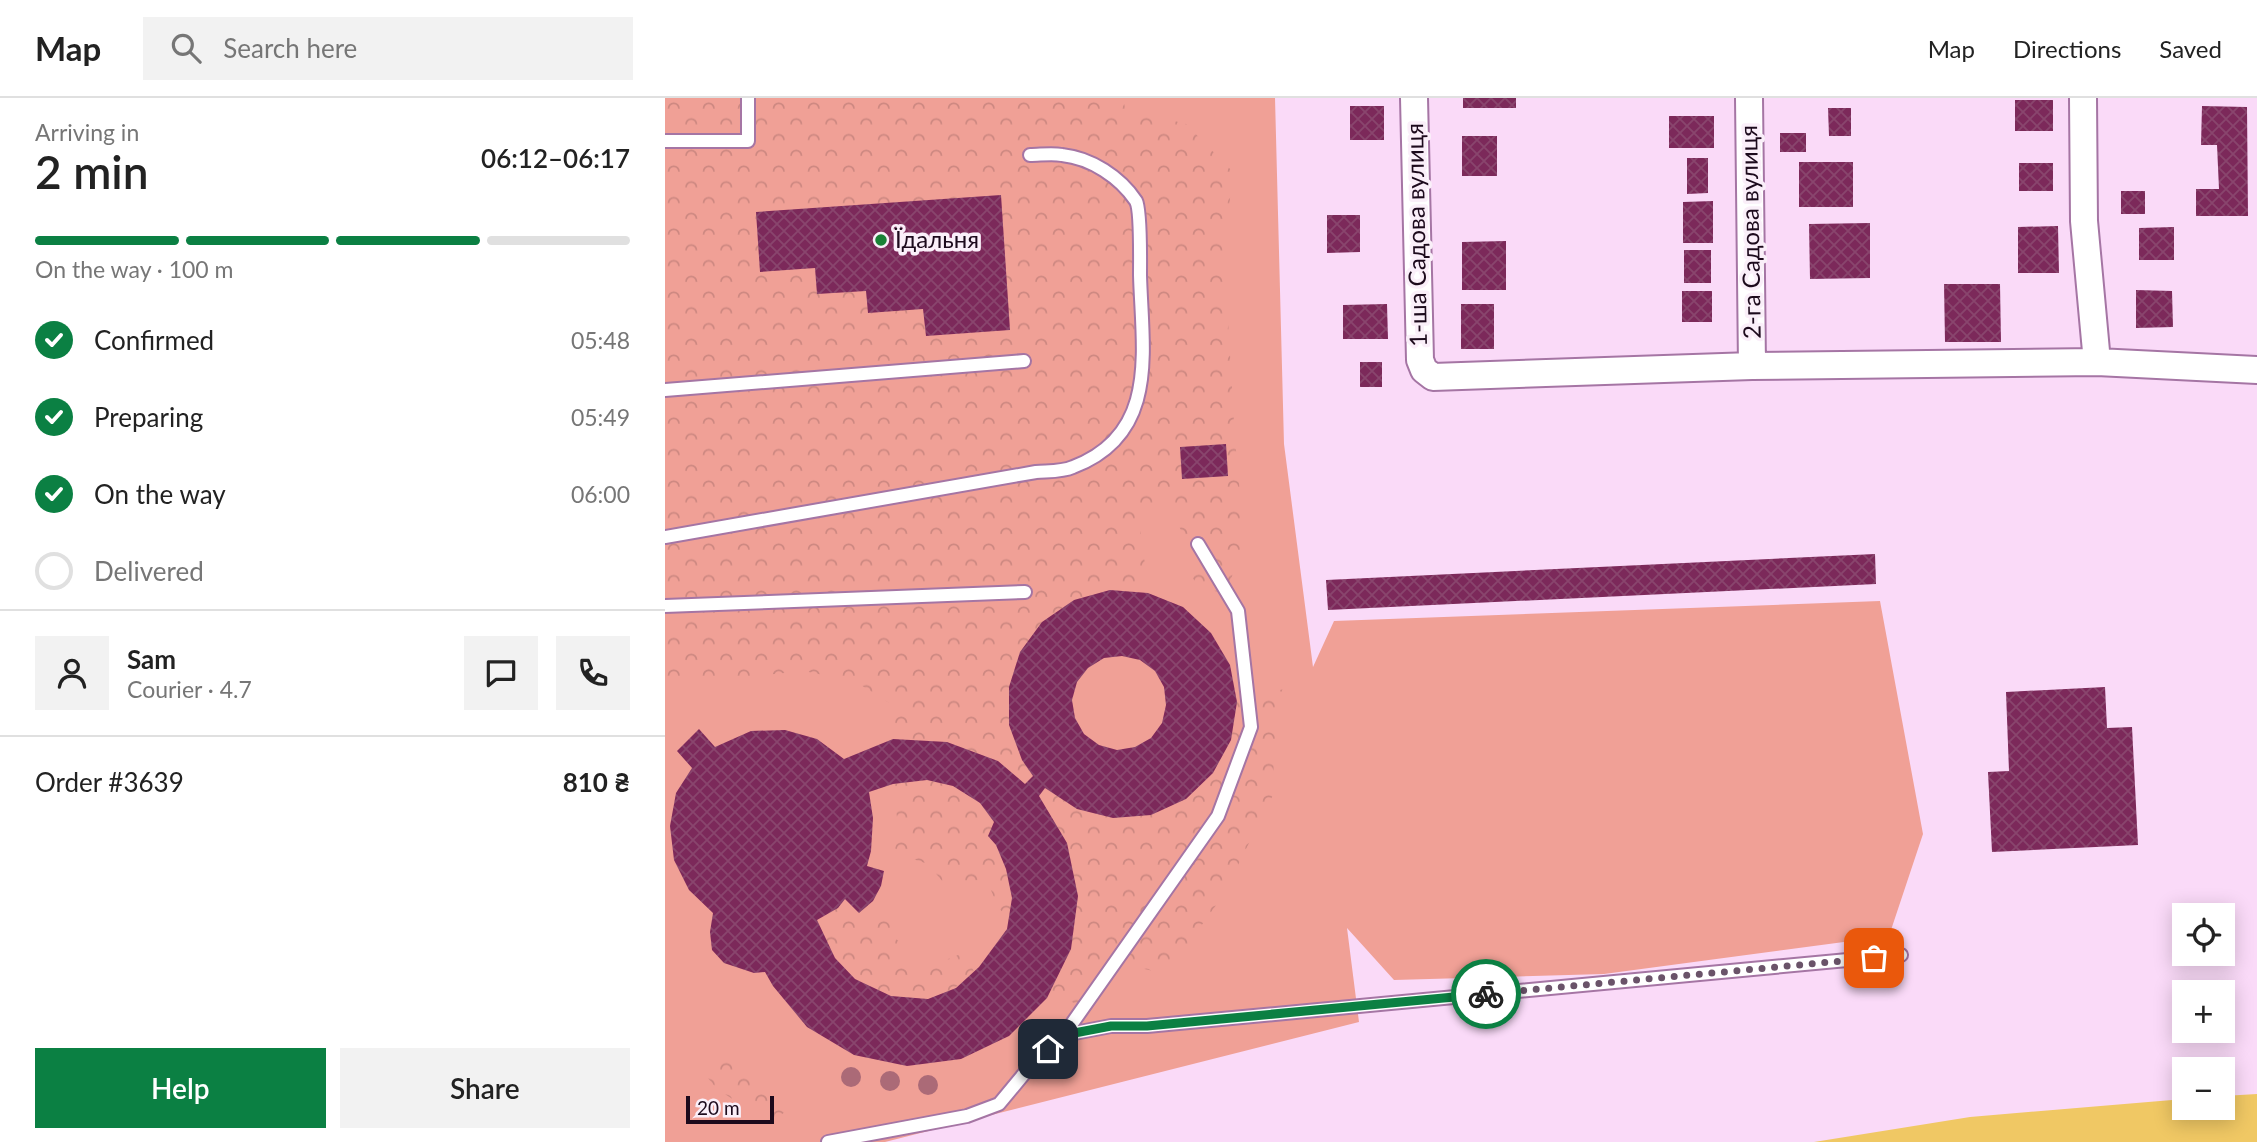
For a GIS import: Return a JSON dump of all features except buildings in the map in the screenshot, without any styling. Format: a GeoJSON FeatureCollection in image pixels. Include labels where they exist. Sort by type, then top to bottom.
{"type":"FeatureCollection","features":[{"type":"Feature","properties":{"kind":"street","name":"1-ша Садова вулиця"},"geometry":{"type":"LineString","coordinates":[[1414,98],[1420,360],[1424,370],[1433,377],[1752,366]]}},
{"type":"Feature","properties":{"kind":"street","name":"2-га Садова вулиця"},"geometry":{"type":"LineString","coordinates":[[1749,98],[1752,366]]}},
{"type":"Feature","properties":{"kind":"street"},"geometry":{"type":"LineString","coordinates":[[2083,98],[2084,221],[2097,362]]}},
{"type":"Feature","properties":{"kind":"street"},"geometry":{"type":"LineString","coordinates":[[1752,366],[2097,362],[2257,370]]}},
{"type":"Feature","properties":{"kind":"lane"},"geometry":{"type":"LineString","coordinates":[[665,141],[748,141],[748,98]]}},
{"type":"Feature","properties":{"kind":"lane"},"geometry":{"type":"LineString","coordinates":[[665,537],[1071,468],[1102,453],[1126,428],[1140,396],[1143,361],[1138,204],[1118,180],[1091,163],[1061,155],[1030,155]]}},
{"type":"Feature","properties":{"kind":"lane"},"geometry":{"type":"LineString","coordinates":[[665,390],[1024,361]]}},
{"type":"Feature","properties":{"kind":"lane"},"geometry":{"type":"LineString","coordinates":[[828,1142],[967,1116],[999,1104],[1033,1063],[1064,1035],[1218,816],[1251,727],[1238,611],[1198,544]]}},
{"type":"Feature","properties":{"kind":"lane"},"geometry":{"type":"LineString","coordinates":[[665,606],[1025,592]]}},
{"type":"Feature","properties":{"kind":"lane"},"geometry":{"type":"LineString","coordinates":[[1064,1035],[1111,1026],[1147,1026],[1901,955]]}},
{"type":"Feature","properties":{"kind":"green space"},"geometry":{"type":"Polygon","coordinates":[[[665,98],[1275,98],[1284,444],[1313,667],[1334,621],[1880,601],[1923,834],[1889,936],[1604,974],[1394,980],[1347,928],[1359,1022],[885,1142],[665,1142],[665,98]]]}},
{"type":"Feature","properties":{"kind":"green space"},"geometry":{"type":"Polygon","coordinates":[[[665,98],[1123,98],[1125,108],[1186,124],[1233,172],[1224,252],[1235,440],[1244,536],[1227,593],[1211,590],[1194,580],[1180,528],[1156,496],[1140,529],[1147,578],[1120,619],[1009,725],[1033,776],[1025,784],[998,761],[947,742],[893,739],[891,704],[856,682],[804,671],[669,685],[665,689],[665,98]]]}},
{"type":"Feature","properties":{"kind":"green space"},"geometry":{"type":"Polygon","coordinates":[[[1286,689],[1274,743],[1273,795],[1222,897],[1188,944],[1158,972],[1122,964],[1085,1009],[1019,973],[1021,806],[1056,773],[1088,783],[1207,700],[1286,689]]]}},
{"type":"Feature","properties":{"kind":"green space"},"geometry":{"type":"Polygon","coordinates":[[[927,780],[953,786],[980,803],[994,822],[988,836],[1000,854],[1010,885],[1009,917],[998,908],[987,880],[942,881],[928,864],[898,854],[895,848],[899,834],[893,784],[927,780]]]}},
{"type":"Feature","properties":{"kind":"green space"},"geometry":{"type":"Polygon","coordinates":[[[845,899],[859,913],[894,916],[896,939],[912,951],[912,962],[928,967],[958,955],[969,960],[974,972],[947,992],[928,999],[890,995],[865,984],[836,960],[817,920],[838,908],[845,899]]]}},
{"type":"Feature","properties":{"kind":"green space"},"geometry":{"type":"Polygon","coordinates":[[[721,1058],[782,1093],[789,1109],[770,1123],[717,1089],[707,1077],[721,1058]]]}},
{"type":"Feature","properties":{"kind":"shaded area"},"geometry":{"type":"Polygon","coordinates":[[[2257,1094],[2257,1142],[1814,1142],[1970,1117],[2172,1100],[2172,1120],[2235,1120],[2235,1095],[2257,1094]]]}},
{"type":"Feature","properties":{"kind":"way so far"},"geometry":{"type":"LineString","coordinates":[[1486,994],[1874,958]]}},
{"type":"Feature","properties":{"kind":"place","name":"Їдальня"},"geometry":{"type":"Point","coordinates":[881,240]}},
{"type":"Feature","properties":{"kind":"route"},"geometry":{"type":"LineString","coordinates":[[1048,1049],[1064,1035],[1111,1026],[1147,1026],[1486,994]]}}]}
